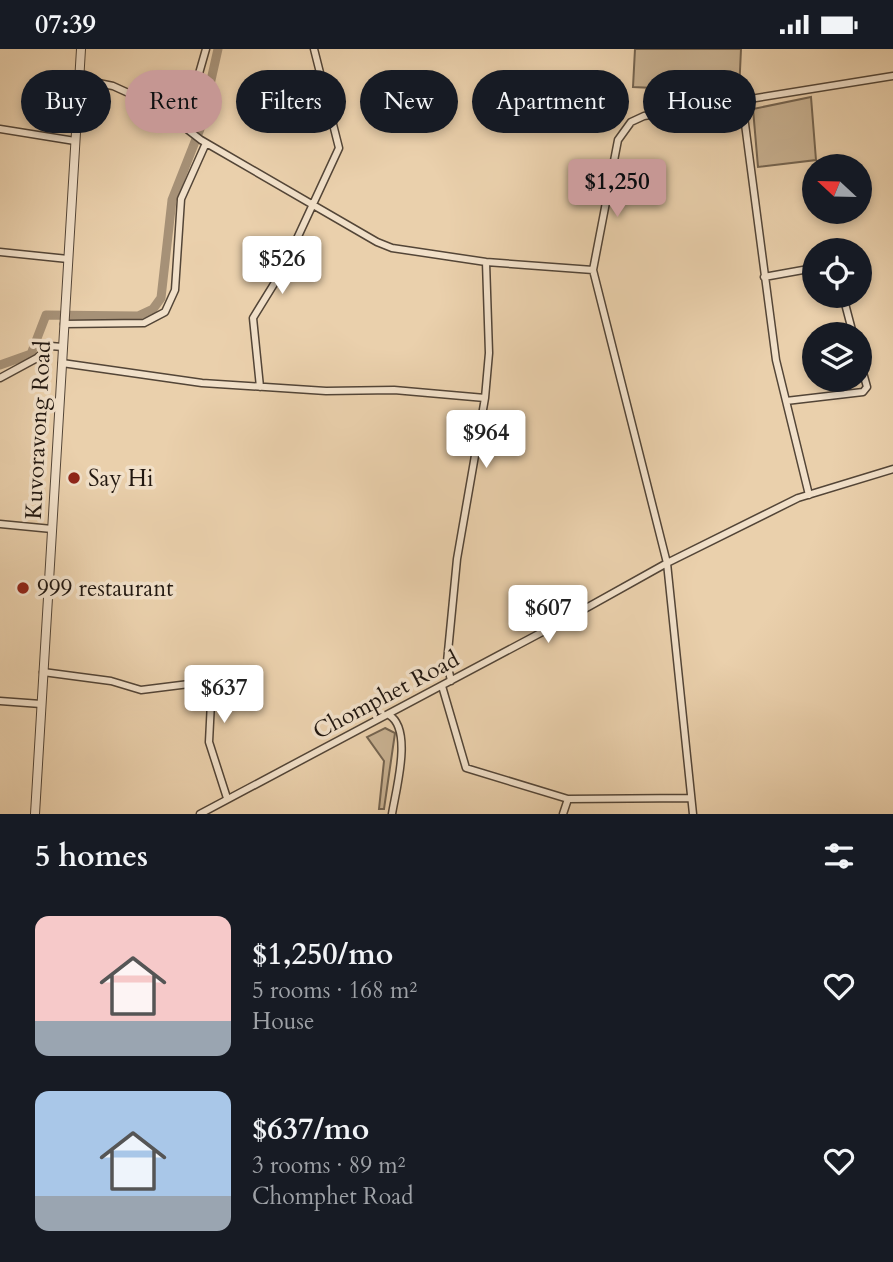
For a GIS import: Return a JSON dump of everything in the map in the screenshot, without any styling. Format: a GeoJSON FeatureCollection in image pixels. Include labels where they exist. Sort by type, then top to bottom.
{"type":"FeatureCollection","features":[{"type":"Feature","properties":{"kind":"street","name":"Kuvoravong Road"},"geometry":{"type":"LineString","coordinates":[[79,70],[80,49]]}},
{"type":"Feature","properties":{"kind":"street"},"geometry":{"type":"LineString","coordinates":[[200,70],[206,49]]}},
{"type":"Feature","properties":{"kind":"street"},"geometry":{"type":"LineString","coordinates":[[260,387],[253,318],[282,271],[339,148],[314,49]]}},
{"type":"Feature","properties":{"kind":"street"},"geometry":{"type":"LineString","coordinates":[[756,99],[893,76]]}},
{"type":"Feature","properties":{"kind":"street"},"geometry":{"type":"LineString","coordinates":[[643,117],[623,130],[593,270],[667,562],[693,814]]}},
{"type":"Feature","properties":{"kind":"street"},"geometry":{"type":"LineString","coordinates":[[0,129],[75,141]]}},
{"type":"Feature","properties":{"kind":"street","name":"Kuvoravong Road"},"geometry":{"type":"LineString","coordinates":[[35,814],[76,133]]}},
{"type":"Feature","properties":{"kind":"street"},"geometry":{"type":"LineString","coordinates":[[191,133],[358,233],[392,248],[486,262],[593,270]]}},
{"type":"Feature","properties":{"kind":"street"},"geometry":{"type":"LineString","coordinates":[[746,133],[776,360],[809,495]]}},
{"type":"Feature","properties":{"kind":"street"},"geometry":{"type":"LineString","coordinates":[[64,323],[144,323],[165,312],[175,290],[181,199],[203,142]]}},
{"type":"Feature","properties":{"kind":"street"},"geometry":{"type":"LineString","coordinates":[[0,252],[68,259]]}},
{"type":"Feature","properties":{"kind":"street"},"geometry":{"type":"LineString","coordinates":[[451,681],[447,662],[457,559],[485,398],[489,353],[486,262]]}},
{"type":"Feature","properties":{"kind":"street"},"geometry":{"type":"LineString","coordinates":[[764,277],[802,270]]}},
{"type":"Feature","properties":{"kind":"street"},"geometry":{"type":"LineString","coordinates":[[0,378],[37,358],[50,346],[63,347]]}},
{"type":"Feature","properties":{"kind":"street"},"geometry":{"type":"LineString","coordinates":[[62,363],[202,383],[394,390],[485,398]]}},
{"type":"Feature","properties":{"kind":"street"},"geometry":{"type":"LineString","coordinates":[[786,401],[863,392]]}},
{"type":"Feature","properties":{"kind":"street","name":"Chomphet Road"},"geometry":{"type":"LineString","coordinates":[[201,814],[667,562],[809,495],[893,469]]}},
{"type":"Feature","properties":{"kind":"street"},"geometry":{"type":"LineString","coordinates":[[0,524],[52,529]]}},
{"type":"Feature","properties":{"kind":"street"},"geometry":{"type":"LineString","coordinates":[[43,672],[111,681],[141,690],[189,684],[200,688],[211,702],[209,742],[227,798]]}},
{"type":"Feature","properties":{"kind":"street"},"geometry":{"type":"LineString","coordinates":[[442,686],[466,768],[568,799],[691,798]]}},
{"type":"Feature","properties":{"kind":"street"},"geometry":{"type":"LineString","coordinates":[[0,701],[41,704]]}},
{"type":"Feature","properties":{"kind":"street"},"geometry":{"type":"LineString","coordinates":[[388,715],[395,719],[402,731],[392,814]]}},
{"type":"Feature","properties":{"kind":"street"},"geometry":{"type":"LineString","coordinates":[[563,814],[568,799]]}},
{"type":"Feature","properties":{"kind":"shaded area"},"geometry":{"type":"Polygon","coordinates":[[[635,49],[741,49],[740,70],[643,70],[643,87],[633,87],[635,49]]]}},
{"type":"Feature","properties":{"kind":"shaded area"},"geometry":{"type":"Polygon","coordinates":[[[811,97],[816,154],[802,154],[802,162],[758,167],[756,108],[811,97]]]}},
{"type":"Feature","properties":{"kind":"shaded area"},"geometry":{"type":"Polygon","coordinates":[[[385,728],[395,733],[384,809],[379,809],[384,761],[367,737],[385,728]]]}},
{"type":"Feature","properties":{"kind":"waterway"},"geometry":{"type":"LineString","coordinates":[[0,365],[31,354],[46,315],[138,316],[153,309],[161,298],[172,200],[200,129],[218,49]]}},
{"type":"Feature","properties":{"kind":"place","name":"Say Hi"},"geometry":{"type":"Point","coordinates":[74,478]}},
{"type":"Feature","properties":{"kind":"place","name":"999 restaurant"},"geometry":{"type":"Point","coordinates":[23,588]}}]}
